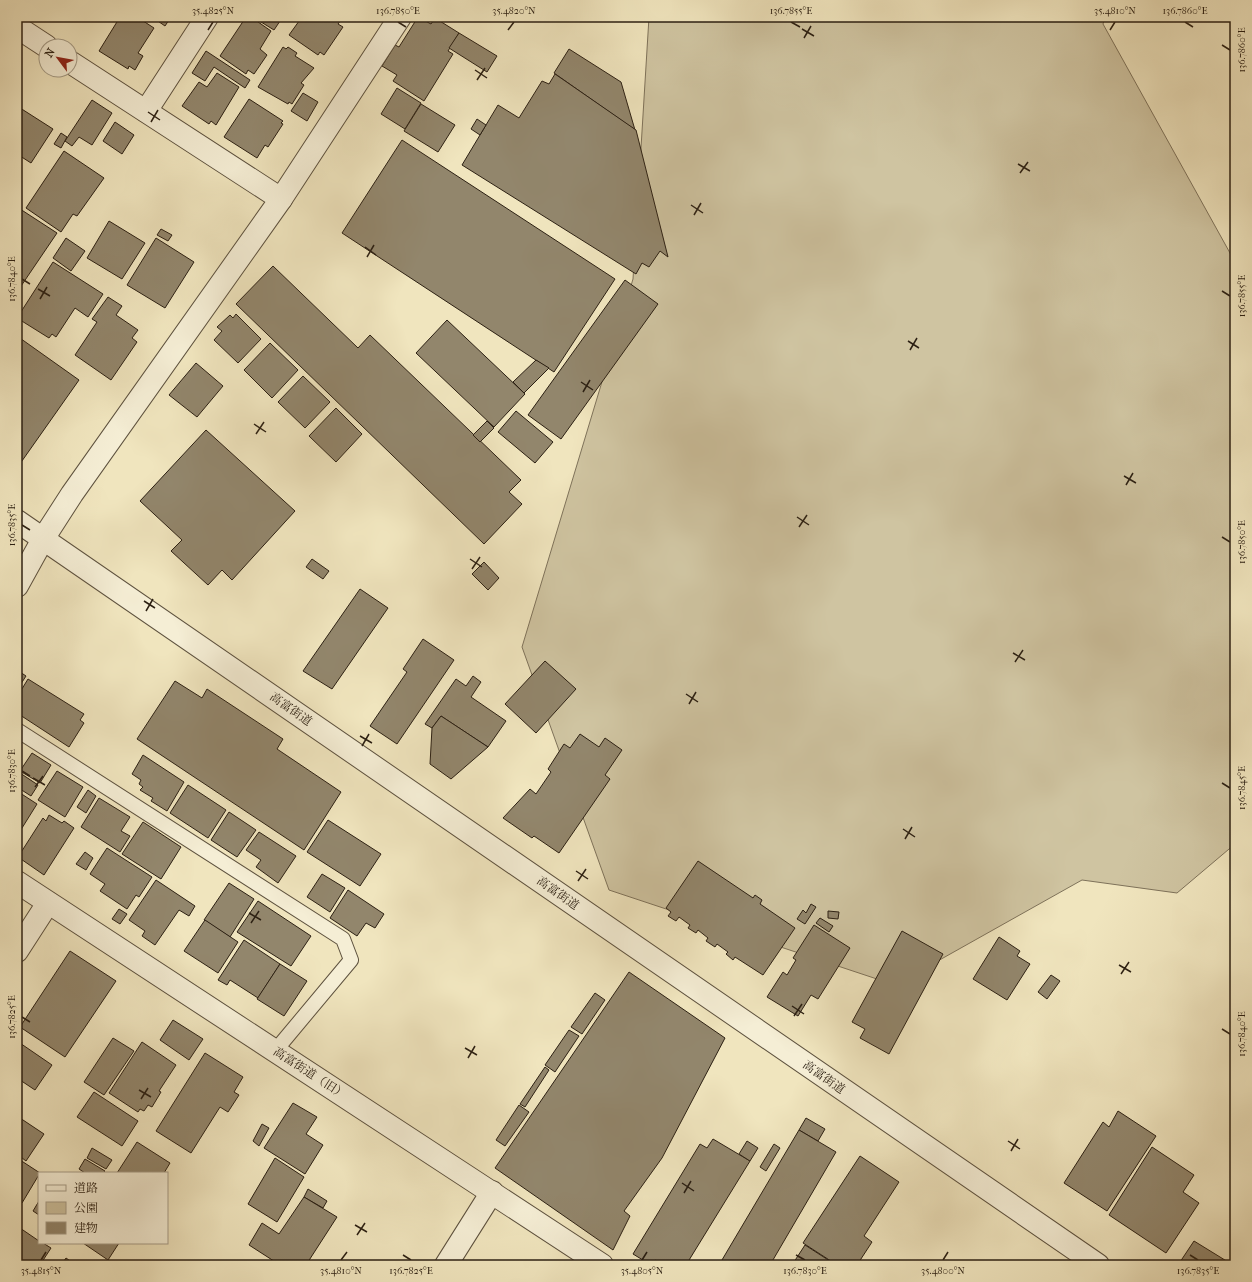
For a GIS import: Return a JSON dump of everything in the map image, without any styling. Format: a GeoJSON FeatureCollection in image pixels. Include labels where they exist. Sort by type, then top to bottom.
{"type":"FeatureCollection","features":[{"type":"Feature","properties":{"kind":"street"},"geometry":{"type":"LineString","coordinates":[[146,111],[207,17]]}},
{"type":"Feature","properties":{"kind":"street"},"geometry":{"type":"LineString","coordinates":[[17,586],[43,538],[281,199],[400,17]]}},
{"type":"Feature","properties":{"kind":"street"},"geometry":{"type":"LineString","coordinates":[[17,27],[38,41]]}},
{"type":"Feature","properties":{"kind":"street"},"geometry":{"type":"LineString","coordinates":[[78,67],[281,199]]}},
{"type":"Feature","properties":{"kind":"street","name":"高富街道"},"geometry":{"type":"LineString","coordinates":[[17,521],[1098,1265]]}},
{"type":"Feature","properties":{"kind":"street","name":"高富街道（旧）"},"geometry":{"type":"LineString","coordinates":[[17,882],[602,1265]]}},
{"type":"Feature","properties":{"kind":"street"},"geometry":{"type":"LineString","coordinates":[[17,951],[48,903]]}},
{"type":"Feature","properties":{"kind":"street"},"geometry":{"type":"LineString","coordinates":[[446,1265],[492,1192]]}},
{"type":"Feature","properties":{"kind":"lane"},"geometry":{"type":"LineString","coordinates":[[17,730],[343,939],[351,960],[275,1051]]}},
{"type":"Feature","properties":{"kind":"green space"},"geometry":{"type":"Polygon","coordinates":[[[649,17],[1105,17],[1103,24],[1235,262],[1235,844],[1177,893],[1082,880],[895,985],[609,890],[522,647],[633,279],[649,17]]]}},
{"type":"Feature","properties":{"kind":"building"},"geometry":{"type":"Polygon","coordinates":[[[120,17],[137,17],[154,28],[138,53],[143,56],[135,70],[129,66],[128,69],[99,51],[120,17]]]}},
{"type":"Feature","properties":{"kind":"building"},"geometry":{"type":"Polygon","coordinates":[[[152,17],[171,17],[165,26],[152,17]]]}},
{"type":"Feature","properties":{"kind":"building"},"geometry":{"type":"Polygon","coordinates":[[[246,17],[251,17],[271,31],[260,49],[267,55],[254,74],[248,70],[246,74],[220,56],[246,17]]]}},
{"type":"Feature","properties":{"kind":"building"},"geometry":{"type":"Polygon","coordinates":[[[253,17],[274,17],[280,21],[274,30],[253,17]]]}},
{"type":"Feature","properties":{"kind":"building"},"geometry":{"type":"Polygon","coordinates":[[[302,17],[343,17],[338,24],[343,27],[324,55],[320,52],[318,55],[289,35],[302,17]]]}},
{"type":"Feature","properties":{"kind":"building"},"geometry":{"type":"Polygon","coordinates":[[[418,17],[431,24],[435,18],[459,33],[448,51],[453,54],[424,101],[393,81],[397,75],[382,66],[395,45],[399,47],[418,17]]]}},
{"type":"Feature","properties":{"kind":"building"},"geometry":{"type":"Polygon","coordinates":[[[459,33],[497,56],[487,72],[449,48],[459,33]]]}},
{"type":"Feature","properties":{"kind":"building"},"geometry":{"type":"Polygon","coordinates":[[[283,47],[286,49],[288,47],[297,53],[295,56],[314,68],[301,83],[304,85],[292,104],[289,102],[288,104],[258,87],[283,47]]]}},
{"type":"Feature","properties":{"kind":"building"},"geometry":{"type":"Polygon","coordinates":[[[569,49],[621,82],[635,130],[554,73],[569,49]]]}},
{"type":"Feature","properties":{"kind":"building"},"geometry":{"type":"Polygon","coordinates":[[[206,51],[250,80],[245,88],[214,67],[205,81],[192,73],[206,51]]]}},
{"type":"Feature","properties":{"kind":"building"},"geometry":{"type":"Polygon","coordinates":[[[217,73],[239,87],[216,125],[211,121],[209,124],[182,106],[199,82],[207,87],[217,73]]]}},
{"type":"Feature","properties":{"kind":"building"},"geometry":{"type":"Polygon","coordinates":[[[555,74],[636,130],[668,257],[660,251],[649,267],[642,263],[636,274],[462,165],[498,105],[519,118],[542,81],[549,84],[555,74]]]}},
{"type":"Feature","properties":{"kind":"building"},"geometry":{"type":"Polygon","coordinates":[[[397,88],[421,103],[405,129],[381,114],[397,88]]]}},
{"type":"Feature","properties":{"kind":"building"},"geometry":{"type":"Polygon","coordinates":[[[303,93],[318,102],[307,121],[291,111],[303,93]]]}},
{"type":"Feature","properties":{"kind":"building"},"geometry":{"type":"Polygon","coordinates":[[[249,99],[283,121],[281,123],[283,124],[268,147],[265,145],[257,158],[224,137],[249,99]]]}},
{"type":"Feature","properties":{"kind":"building"},"geometry":{"type":"Polygon","coordinates":[[[92,100],[112,113],[92,145],[79,137],[72,146],[65,141],[92,100]]]}},
{"type":"Feature","properties":{"kind":"building"},"geometry":{"type":"Polygon","coordinates":[[[421,104],[455,125],[438,152],[404,131],[421,104]]]}},
{"type":"Feature","properties":{"kind":"building"},"geometry":{"type":"Polygon","coordinates":[[[17,106],[53,129],[31,163],[17,154],[17,106]]]}},
{"type":"Feature","properties":{"kind":"building"},"geometry":{"type":"Polygon","coordinates":[[[477,119],[486,125],[480,135],[471,129],[477,119]]]}},
{"type":"Feature","properties":{"kind":"building"},"geometry":{"type":"Polygon","coordinates":[[[115,122],[134,135],[122,154],[103,141],[115,122]]]}},
{"type":"Feature","properties":{"kind":"building"},"geometry":{"type":"Polygon","coordinates":[[[61,133],[67,137],[61,148],[54,144],[61,133]]]}},
{"type":"Feature","properties":{"kind":"building"},"geometry":{"type":"Polygon","coordinates":[[[402,140],[615,279],[554,372],[342,233],[402,140]]]}},
{"type":"Feature","properties":{"kind":"building"},"geometry":{"type":"Polygon","coordinates":[[[64,151],[104,178],[77,216],[73,214],[61,232],[26,208],[64,151]]]}},
{"type":"Feature","properties":{"kind":"building"},"geometry":{"type":"Polygon","coordinates":[[[17,207],[57,233],[17,292],[17,207]]]}},
{"type":"Feature","properties":{"kind":"building"},"geometry":{"type":"Polygon","coordinates":[[[109,221],[145,243],[122,279],[87,258],[109,221]]]}},
{"type":"Feature","properties":{"kind":"building"},"geometry":{"type":"Polygon","coordinates":[[[161,229],[172,235],[168,241],[157,235],[161,229]]]}},
{"type":"Feature","properties":{"kind":"building"},"geometry":{"type":"Polygon","coordinates":[[[66,238],[85,251],[71,271],[53,258],[66,238]]]}},
{"type":"Feature","properties":{"kind":"building"},"geometry":{"type":"Polygon","coordinates":[[[156,238],[194,262],[165,308],[127,285],[156,238]]]}},
{"type":"Feature","properties":{"kind":"building"},"geometry":{"type":"Polygon","coordinates":[[[53,262],[103,294],[88,317],[75,308],[56,337],[52,334],[49,338],[17,318],[53,262]]]}},
{"type":"Feature","properties":{"kind":"building"},"geometry":{"type":"Polygon","coordinates":[[[273,266],[358,348],[370,335],[521,480],[509,492],[522,504],[484,544],[236,304],[273,266]]]}},
{"type":"Feature","properties":{"kind":"building"},"geometry":{"type":"Polygon","coordinates":[[[625,280],[658,304],[561,439],[528,415],[625,280]]]}},
{"type":"Feature","properties":{"kind":"building"},"geometry":{"type":"Polygon","coordinates":[[[108,297],[122,306],[116,315],[138,330],[132,338],[137,342],[111,380],[75,355],[97,322],[92,319],[108,297]]]}},
{"type":"Feature","properties":{"kind":"building"},"geometry":{"type":"Polygon","coordinates":[[[236,314],[261,339],[238,363],[214,340],[222,331],[217,327],[230,315],[233,318],[236,314]]]}},
{"type":"Feature","properties":{"kind":"building"},"geometry":{"type":"Polygon","coordinates":[[[447,320],[525,394],[494,427],[416,353],[447,320]]]}},
{"type":"Feature","properties":{"kind":"building"},"geometry":{"type":"Polygon","coordinates":[[[17,336],[79,380],[17,468],[17,336]]]}},
{"type":"Feature","properties":{"kind":"building"},"geometry":{"type":"Polygon","coordinates":[[[270,343],[298,370],[272,398],[244,370],[270,343]]]}},
{"type":"Feature","properties":{"kind":"building"},"geometry":{"type":"Polygon","coordinates":[[[536,360],[549,368],[524,393],[513,382],[536,360]]]}},
{"type":"Feature","properties":{"kind":"building"},"geometry":{"type":"Polygon","coordinates":[[[196,363],[223,386],[197,417],[169,395],[196,363]]]}},
{"type":"Feature","properties":{"kind":"building"},"geometry":{"type":"Polygon","coordinates":[[[303,376],[330,402],[305,428],[278,402],[303,376]]]}},
{"type":"Feature","properties":{"kind":"building"},"geometry":{"type":"Polygon","coordinates":[[[336,408],[362,434],[336,462],[309,436],[336,408]]]}},
{"type":"Feature","properties":{"kind":"building"},"geometry":{"type":"Polygon","coordinates":[[[516,411],[553,442],[535,463],[498,432],[516,411]]]}},
{"type":"Feature","properties":{"kind":"building"},"geometry":{"type":"Polygon","coordinates":[[[487,421],[494,428],[480,442],[473,435],[487,421]]]}},
{"type":"Feature","properties":{"kind":"building"},"geometry":{"type":"Polygon","coordinates":[[[206,430],[295,511],[232,580],[222,570],[208,585],[171,551],[182,540],[140,501],[206,430]]]}},
{"type":"Feature","properties":{"kind":"building"},"geometry":{"type":"Polygon","coordinates":[[[312,559],[329,571],[323,579],[306,567],[312,559]]]}},
{"type":"Feature","properties":{"kind":"building"},"geometry":{"type":"Polygon","coordinates":[[[484,562],[499,578],[488,590],[472,574],[484,562]]]}},
{"type":"Feature","properties":{"kind":"building"},"geometry":{"type":"Polygon","coordinates":[[[360,589],[388,608],[332,689],[303,671],[360,589]]]}},
{"type":"Feature","properties":{"kind":"building"},"geometry":{"type":"Polygon","coordinates":[[[423,639],[454,660],[397,744],[370,726],[407,672],[403,669],[423,639]]]}},
{"type":"Feature","properties":{"kind":"building"},"geometry":{"type":"Polygon","coordinates":[[[545,661],[576,689],[536,733],[505,704],[545,661]]]}},
{"type":"Feature","properties":{"kind":"building"},"geometry":{"type":"Polygon","coordinates":[[[17,670],[26,676],[17,690],[17,670]]]}},
{"type":"Feature","properties":{"kind":"building"},"geometry":{"type":"Polygon","coordinates":[[[473,676],[481,682],[471,697],[506,721],[488,747],[441,716],[432,728],[425,724],[456,679],[466,686],[473,676]]]}},
{"type":"Feature","properties":{"kind":"building"},"geometry":{"type":"Polygon","coordinates":[[[28,679],[84,714],[80,720],[84,723],[69,747],[17,713],[17,697],[28,679]]]}},
{"type":"Feature","properties":{"kind":"building"},"geometry":{"type":"Polygon","coordinates":[[[175,681],[202,698],[207,689],[283,739],[277,749],[341,792],[304,850],[137,739],[175,681]]]}},
{"type":"Feature","properties":{"kind":"building"},"geometry":{"type":"Polygon","coordinates":[[[441,716],[488,747],[451,779],[430,764],[432,728],[441,716]]]}},
{"type":"Feature","properties":{"kind":"building"},"geometry":{"type":"Polygon","coordinates":[[[580,734],[599,747],[605,738],[622,750],[605,775],[610,779],[559,853],[534,836],[532,838],[503,818],[530,789],[536,794],[551,772],[548,769],[564,744],[570,748],[580,734]]]}},
{"type":"Feature","properties":{"kind":"building"},"geometry":{"type":"Polygon","coordinates":[[[32,753],[51,765],[40,783],[20,771],[32,753]]]}},
{"type":"Feature","properties":{"kind":"building"},"geometry":{"type":"Polygon","coordinates":[[[143,755],[184,782],[167,811],[151,801],[153,798],[140,790],[143,787],[139,784],[141,780],[132,774],[143,755]]]}},
{"type":"Feature","properties":{"kind":"building"},"geometry":{"type":"Polygon","coordinates":[[[17,771],[38,785],[31,796],[17,787],[17,771]]]}},
{"type":"Feature","properties":{"kind":"building"},"geometry":{"type":"Polygon","coordinates":[[[57,771],[83,787],[65,817],[38,800],[57,771]]]}},
{"type":"Feature","properties":{"kind":"building"},"geometry":{"type":"Polygon","coordinates":[[[188,785],[226,810],[208,838],[170,813],[188,785]]]}},
{"type":"Feature","properties":{"kind":"building"},"geometry":{"type":"Polygon","coordinates":[[[88,790],[96,796],[86,813],[77,807],[88,790]]]}},
{"type":"Feature","properties":{"kind":"building"},"geometry":{"type":"Polygon","coordinates":[[[17,791],[37,804],[17,836],[17,791]]]}},
{"type":"Feature","properties":{"kind":"building"},"geometry":{"type":"Polygon","coordinates":[[[99,798],[130,817],[121,831],[130,836],[120,852],[81,827],[99,798]]]}},
{"type":"Feature","properties":{"kind":"building"},"geometry":{"type":"Polygon","coordinates":[[[229,812],[256,830],[237,857],[211,840],[229,812]]]}},
{"type":"Feature","properties":{"kind":"building"},"geometry":{"type":"Polygon","coordinates":[[[49,815],[62,823],[64,821],[74,828],[44,875],[18,857],[43,818],[46,821],[49,815]]]}},
{"type":"Feature","properties":{"kind":"building"},"geometry":{"type":"Polygon","coordinates":[[[328,820],[381,854],[360,886],[307,852],[328,820]]]}},
{"type":"Feature","properties":{"kind":"building"},"geometry":{"type":"Polygon","coordinates":[[[143,822],[181,847],[161,879],[122,854],[143,822]]]}},
{"type":"Feature","properties":{"kind":"building"},"geometry":{"type":"Polygon","coordinates":[[[259,832],[296,856],[278,883],[256,867],[261,860],[246,850],[259,832]]]}},
{"type":"Feature","properties":{"kind":"building"},"geometry":{"type":"Polygon","coordinates":[[[107,848],[152,877],[139,897],[136,895],[127,909],[100,891],[105,884],[90,874],[107,848]]]}},
{"type":"Feature","properties":{"kind":"building"},"geometry":{"type":"Polygon","coordinates":[[[85,852],[93,858],[86,870],[76,864],[85,852]]]}},
{"type":"Feature","properties":{"kind":"building"},"geometry":{"type":"Polygon","coordinates":[[[698,861],[753,898],[755,895],[762,900],[760,904],[795,928],[763,975],[735,957],[733,960],[726,954],[728,952],[717,944],[715,947],[706,941],[708,938],[698,930],[696,933],[688,928],[690,925],[679,917],[676,921],[668,916],[671,912],[666,908],[698,861]]]}},
{"type":"Feature","properties":{"kind":"building"},"geometry":{"type":"Polygon","coordinates":[[[322,874],[345,888],[330,912],[307,897],[322,874]]]}},
{"type":"Feature","properties":{"kind":"building"},"geometry":{"type":"Polygon","coordinates":[[[156,880],[195,906],[189,916],[179,910],[155,945],[142,936],[145,931],[129,920],[156,880]]]}},
{"type":"Feature","properties":{"kind":"building"},"geometry":{"type":"Polygon","coordinates":[[[229,883],[254,899],[230,937],[204,920],[229,883]]]}},
{"type":"Feature","properties":{"kind":"building"},"geometry":{"type":"Polygon","coordinates":[[[348,890],[384,914],[375,928],[366,923],[357,936],[330,918],[348,890]]]}},
{"type":"Feature","properties":{"kind":"building"},"geometry":{"type":"Polygon","coordinates":[[[258,901],[311,936],[291,966],[237,932],[258,901]]]}},
{"type":"Feature","properties":{"kind":"building"},"geometry":{"type":"Polygon","coordinates":[[[811,904],[816,907],[805,924],[797,919],[803,910],[806,913],[811,904]]]}},
{"type":"Feature","properties":{"kind":"building"},"geometry":{"type":"Polygon","coordinates":[[[119,909],[127,914],[120,924],[112,919],[119,909]]]}},
{"type":"Feature","properties":{"kind":"building"},"geometry":{"type":"Polygon","coordinates":[[[828,911],[839,912],[838,919],[828,918],[828,911]]]}},
{"type":"Feature","properties":{"kind":"building"},"geometry":{"type":"Polygon","coordinates":[[[820,918],[833,926],[829,932],[816,923],[820,918]]]}},
{"type":"Feature","properties":{"kind":"building"},"geometry":{"type":"Polygon","coordinates":[[[205,920],[238,942],[218,973],[184,951],[205,920]]]}},
{"type":"Feature","properties":{"kind":"building"},"geometry":{"type":"Polygon","coordinates":[[[814,925],[850,948],[818,999],[811,995],[798,1016],[767,997],[783,972],[787,975],[796,960],[793,958],[814,925]]]}},
{"type":"Feature","properties":{"kind":"building"},"geometry":{"type":"Polygon","coordinates":[[[902,931],[943,954],[889,1054],[860,1038],[865,1029],[852,1022],[902,931]]]}},
{"type":"Feature","properties":{"kind":"building"},"geometry":{"type":"Polygon","coordinates":[[[999,937],[1020,951],[1017,956],[1030,964],[1007,1000],[973,979],[999,937]]]}},
{"type":"Feature","properties":{"kind":"building"},"geometry":{"type":"Polygon","coordinates":[[[244,940],[280,964],[258,998],[230,980],[227,985],[218,980],[244,940]]]}},
{"type":"Feature","properties":{"kind":"building"},"geometry":{"type":"Polygon","coordinates":[[[70,951],[116,981],[65,1057],[20,1027],[70,951]]]}},
{"type":"Feature","properties":{"kind":"building"},"geometry":{"type":"Polygon","coordinates":[[[280,964],[307,981],[284,1016],[257,999],[280,964]]]}},
{"type":"Feature","properties":{"kind":"building"},"geometry":{"type":"Polygon","coordinates":[[[629,972],[725,1038],[662,1158],[624,1211],[630,1216],[613,1250],[495,1168],[629,972]]]}},
{"type":"Feature","properties":{"kind":"building"},"geometry":{"type":"Polygon","coordinates":[[[1051,975],[1060,981],[1047,999],[1038,992],[1051,975]]]}},
{"type":"Feature","properties":{"kind":"building"},"geometry":{"type":"Polygon","coordinates":[[[595,993],[605,1000],[582,1034],[571,1027],[595,993]]]}},
{"type":"Feature","properties":{"kind":"building"},"geometry":{"type":"Polygon","coordinates":[[[173,1020],[203,1039],[189,1060],[160,1040],[173,1020]]]}},
{"type":"Feature","properties":{"kind":"building"},"geometry":{"type":"Polygon","coordinates":[[[569,1030],[579,1036],[555,1072],[545,1065],[569,1030]]]}},
{"type":"Feature","properties":{"kind":"building"},"geometry":{"type":"Polygon","coordinates":[[[113,1038],[134,1051],[104,1095],[84,1082],[113,1038]]]}},
{"type":"Feature","properties":{"kind":"building"},"geometry":{"type":"Polygon","coordinates":[[[17,1041],[52,1065],[35,1090],[17,1078],[17,1041]]]}},
{"type":"Feature","properties":{"kind":"building"},"geometry":{"type":"Polygon","coordinates":[[[142,1042],[176,1065],[159,1091],[161,1092],[152,1107],[148,1105],[144,1111],[140,1109],[138,1112],[109,1093],[142,1042]]]}},
{"type":"Feature","properties":{"kind":"building"},"geometry":{"type":"Polygon","coordinates":[[[205,1053],[243,1077],[234,1092],[239,1095],[228,1112],[220,1107],[191,1153],[156,1131],[205,1053]]]}},
{"type":"Feature","properties":{"kind":"building"},"geometry":{"type":"Polygon","coordinates":[[[545,1067],[549,1070],[525,1107],[520,1104],[545,1067]]]}},
{"type":"Feature","properties":{"kind":"building"},"geometry":{"type":"Polygon","coordinates":[[[94,1092],[138,1121],[122,1146],[77,1117],[94,1092]]]}},
{"type":"Feature","properties":{"kind":"building"},"geometry":{"type":"Polygon","coordinates":[[[293,1103],[317,1117],[306,1134],[323,1145],[305,1174],[264,1148],[293,1103]]]}},
{"type":"Feature","properties":{"kind":"building"},"geometry":{"type":"Polygon","coordinates":[[[519,1105],[529,1112],[505,1146],[496,1140],[519,1105]]]}},
{"type":"Feature","properties":{"kind":"building"},"geometry":{"type":"Polygon","coordinates":[[[1118,1111],[1156,1136],[1107,1211],[1064,1183],[1103,1122],[1109,1127],[1118,1111]]]}},
{"type":"Feature","properties":{"kind":"building"},"geometry":{"type":"Polygon","coordinates":[[[17,1116],[44,1134],[26,1161],[17,1154],[17,1116]]]}},
{"type":"Feature","properties":{"kind":"building"},"geometry":{"type":"Polygon","coordinates":[[[806,1118],[825,1129],[818,1141],[799,1130],[806,1118]]]}},
{"type":"Feature","properties":{"kind":"building"},"geometry":{"type":"Polygon","coordinates":[[[262,1124],[269,1128],[259,1146],[253,1141],[262,1124]]]}},
{"type":"Feature","properties":{"kind":"building"},"geometry":{"type":"Polygon","coordinates":[[[799,1130],[836,1152],[770,1265],[719,1265],[799,1130]]]}},
{"type":"Feature","properties":{"kind":"building"},"geometry":{"type":"Polygon","coordinates":[[[713,1139],[750,1161],[686,1265],[673,1265],[666,1261],[663,1265],[655,1260],[651,1265],[633,1254],[700,1144],[707,1148],[713,1139]]]}},
{"type":"Feature","properties":{"kind":"building"},"geometry":{"type":"Polygon","coordinates":[[[747,1141],[758,1148],[750,1161],[739,1154],[747,1141]]]}},
{"type":"Feature","properties":{"kind":"building"},"geometry":{"type":"Polygon","coordinates":[[[137,1142],[170,1163],[165,1172],[118,1172],[137,1142]]]}},
{"type":"Feature","properties":{"kind":"building"},"geometry":{"type":"Polygon","coordinates":[[[774,1144],[780,1148],[766,1171],[760,1167],[774,1144]]]}},
{"type":"Feature","properties":{"kind":"building"},"geometry":{"type":"Polygon","coordinates":[[[1152,1147],[1194,1175],[1183,1192],[1199,1203],[1166,1253],[1109,1215],[1152,1147]]]}},
{"type":"Feature","properties":{"kind":"building"},"geometry":{"type":"Polygon","coordinates":[[[92,1148],[112,1160],[106,1169],[87,1158],[92,1148]]]}},
{"type":"Feature","properties":{"kind":"building"},"geometry":{"type":"Polygon","coordinates":[[[860,1156],[899,1182],[864,1236],[872,1242],[857,1265],[837,1265],[803,1243],[860,1156]]]}},
{"type":"Feature","properties":{"kind":"building"},"geometry":{"type":"Polygon","coordinates":[[[17,1158],[38,1172],[38,1176],[22,1203],[17,1200],[17,1158]]]}},
{"type":"Feature","properties":{"kind":"building"},"geometry":{"type":"Polygon","coordinates":[[[275,1158],[304,1177],[277,1222],[248,1204],[275,1158]]]}},
{"type":"Feature","properties":{"kind":"building"},"geometry":{"type":"Polygon","coordinates":[[[85,1159],[105,1171],[84,1172],[79,1169],[85,1159]]]}},
{"type":"Feature","properties":{"kind":"building"},"geometry":{"type":"Polygon","coordinates":[[[308,1189],[327,1201],[323,1208],[304,1197],[308,1189]]]}},
{"type":"Feature","properties":{"kind":"building"},"geometry":{"type":"Polygon","coordinates":[[[304,1197],[337,1217],[306,1265],[280,1265],[249,1245],[262,1223],[279,1234],[304,1197]]]}},
{"type":"Feature","properties":{"kind":"building"},"geometry":{"type":"Polygon","coordinates":[[[38,1203],[38,1214],[33,1211],[38,1203]]]}},
{"type":"Feature","properties":{"kind":"building"},"geometry":{"type":"Polygon","coordinates":[[[20,1228],[38,1240],[38,1244],[45,1244],[51,1248],[40,1265],[17,1265],[17,1232],[20,1228]]]}},
{"type":"Feature","properties":{"kind":"building"},"geometry":{"type":"Polygon","coordinates":[[[1194,1241],[1233,1265],[1178,1265],[1194,1241]]]}},
{"type":"Feature","properties":{"kind":"building"},"geometry":{"type":"Polygon","coordinates":[[[84,1244],[118,1244],[108,1260],[84,1244]]]}},
{"type":"Feature","properties":{"kind":"building"},"geometry":{"type":"Polygon","coordinates":[[[805,1245],[836,1265],[792,1265],[805,1245]]]}},
{"type":"Feature","properties":{"kind":"building"},"geometry":{"type":"Polygon","coordinates":[[[66,1258],[76,1265],[61,1265],[66,1258]]]}}]}
